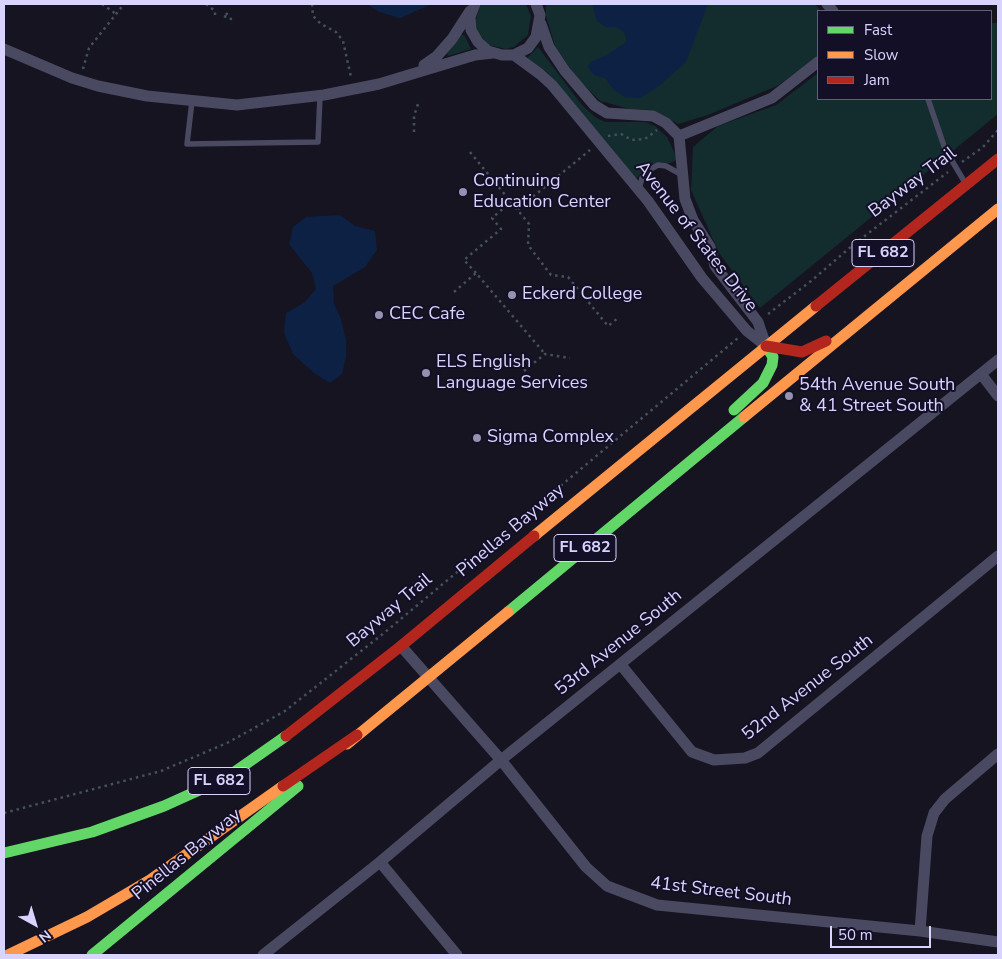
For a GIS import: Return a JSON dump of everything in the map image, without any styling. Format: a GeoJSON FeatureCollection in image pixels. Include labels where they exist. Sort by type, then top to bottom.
{"type":"FeatureCollection","features":[{"type":"Feature","properties":{"kind":"main road","name":"Pinellas Bayway"},"geometry":{"type":"LineString","coordinates":[[4,852],[92,832],[164,806],[226,778],[292,732],[401,646],[534,534],[998,159]]}},
{"type":"Feature","properties":{"kind":"main road","name":"Pinellas Bayway"},"geometry":{"type":"LineString","coordinates":[[92,955],[242,835],[429,676],[998,209]]}},
{"type":"Feature","properties":{"kind":"main road"},"geometry":{"type":"LineString","coordinates":[[766,346],[802,352],[819,345],[860,322]]}},
{"type":"Feature","properties":{"kind":"main road"},"geometry":{"type":"LineString","coordinates":[[654,491],[687,453],[763,383],[772,365],[773,357],[766,346]]}},
{"type":"Feature","properties":{"kind":"main road"},"geometry":{"type":"LineString","coordinates":[[8,955],[87,917],[150,880],[358,735]]}},
{"type":"Feature","properties":{"kind":"street"},"geometry":{"type":"LineString","coordinates":[[474,4],[470,16],[472,30],[478,42],[493,53]]}},
{"type":"Feature","properties":{"kind":"street"},"geometry":{"type":"LineString","coordinates":[[412,73],[437,56],[452,39],[474,4]]}},
{"type":"Feature","properties":{"kind":"street"},"geometry":{"type":"LineString","coordinates":[[538,6],[540,24],[550,47],[565,71],[594,105],[607,113],[653,116],[666,123],[679,136],[772,98],[817,63]]}},
{"type":"Feature","properties":{"kind":"street"},"geometry":{"type":"LineString","coordinates":[[4,49],[72,78],[98,86],[147,96],[238,105],[320,96],[379,84],[475,55],[493,53],[514,55],[528,48],[536,37],[540,24]]}},
{"type":"Feature","properties":{"kind":"street","name":"Avenue of States Drive"},"geometry":{"type":"LineString","coordinates":[[514,55],[552,85],[639,190],[702,278],[747,331],[766,346]]}},
{"type":"Feature","properties":{"kind":"street","name":"Avenue of States Drive"},"geometry":{"type":"LineString","coordinates":[[679,136],[685,199],[693,220],[710,248],[715,266],[758,322],[766,346]]}},
{"type":"Feature","properties":{"kind":"street","name":"53rd Avenue South"},"geometry":{"type":"LineString","coordinates":[[263,955],[380,862],[501,760],[998,360]]}},
{"type":"Feature","properties":{"kind":"street"},"geometry":{"type":"LineString","coordinates":[[981,374],[998,396]]}},
{"type":"Feature","properties":{"kind":"street","name":"52nd Avenue South"},"geometry":{"type":"LineString","coordinates":[[621,665],[692,752],[714,760],[745,758],[758,753],[998,556]]}},
{"type":"Feature","properties":{"kind":"street","name":"41st Street South"},"geometry":{"type":"LineString","coordinates":[[401,646],[501,760],[586,867],[607,886],[657,905],[920,931],[998,942]]}},
{"type":"Feature","properties":{"kind":"street"},"geometry":{"type":"LineString","coordinates":[[920,931],[927,836],[934,813],[945,799],[998,754]]}},
{"type":"Feature","properties":{"kind":"street"},"geometry":{"type":"LineString","coordinates":[[380,862],[457,955]]}},
{"type":"Feature","properties":{"kind":"lane"},"geometry":{"type":"LineString","coordinates":[[192,101],[187,144],[318,142],[320,96]]}},
{"type":"Feature","properties":{"kind":"lane"},"geometry":{"type":"LineString","coordinates":[[928,100],[946,149],[966,185]]}},
{"type":"Feature","properties":{"kind":"lane"},"geometry":{"type":"LineString","coordinates":[[639,190],[642,178],[649,170],[658,165],[666,166],[683,177]]}},
{"type":"Feature","properties":{"kind":"path"},"geometry":{"type":"LineString","coordinates":[[102,4],[116,14]]}},
{"type":"Feature","properties":{"kind":"path"},"geometry":{"type":"LineString","coordinates":[[83,73],[89,48],[124,4]]}},
{"type":"Feature","properties":{"kind":"path"},"geometry":{"type":"LineString","coordinates":[[206,4],[215,11],[215,18]]}},
{"type":"Feature","properties":{"kind":"path"},"geometry":{"type":"LineString","coordinates":[[312,4],[313,16],[321,24],[336,32],[343,41],[352,81]]}},
{"type":"Feature","properties":{"kind":"path"},"geometry":{"type":"LineString","coordinates":[[414,132],[414,116],[419,101]]}},
{"type":"Feature","properties":{"kind":"path"},"geometry":{"type":"LineString","coordinates":[[604,138],[611,134],[621,134],[632,140],[645,139],[658,129]]}},
{"type":"Feature","properties":{"kind":"path","name":"Bayway Trail"},"geometry":{"type":"LineString","coordinates":[[758,322],[811,281],[852,245],[983,147],[998,130]]}},
{"type":"Feature","properties":{"kind":"path"},"geometry":{"type":"LineString","coordinates":[[518,209],[592,148]]}},
{"type":"Feature","properties":{"kind":"path"},"geometry":{"type":"LineString","coordinates":[[470,152],[529,224],[528,246],[551,275],[568,277],[608,326],[618,318]]}},
{"type":"Feature","properties":{"kind":"path"},"geometry":{"type":"LineString","coordinates":[[511,202],[492,218],[501,229],[464,260],[545,354],[570,358]]}},
{"type":"Feature","properties":{"kind":"path"},"geometry":{"type":"LineString","coordinates":[[454,292],[476,273]]}},
{"type":"Feature","properties":{"kind":"path","name":"Bayway Trail"},"geometry":{"type":"LineString","coordinates":[[4,813],[161,771],[227,743],[285,711],[384,633],[747,331]]}},
{"type":"Feature","properties":{"kind":"path"},"geometry":{"type":"LineString","coordinates":[[524,370],[545,354]]}},
{"type":"Feature","properties":{"kind":"green space"},"geometry":{"type":"Polygon","coordinates":[[[481,4],[526,4],[531,16],[528,35],[514,47],[506,49],[488,45],[477,31],[475,22],[481,4]]]}},
{"type":"Feature","properties":{"kind":"green space"},"geometry":{"type":"Polygon","coordinates":[[[546,4],[815,4],[820,10],[817,10],[817,59],[777,86],[708,115],[678,124],[651,110],[630,109],[600,101],[576,77],[555,46],[546,16],[546,4]]]}},
{"type":"Feature","properties":{"kind":"green space"},"geometry":{"type":"Polygon","coordinates":[[[992,23],[998,23],[998,114],[760,308],[719,253],[691,190],[693,147],[718,126],[776,105],[817,74],[817,100],[992,100],[992,23]]]}},
{"type":"Feature","properties":{"kind":"green space"},"geometry":{"type":"Polygon","coordinates":[[[461,34],[465,36],[471,49],[448,56],[447,53],[461,34]]]}},
{"type":"Feature","properties":{"kind":"green space"},"geometry":{"type":"Polygon","coordinates":[[[538,47],[582,105],[595,117],[605,122],[645,122],[655,126],[667,137],[676,160],[671,163],[650,164],[637,178],[633,177],[548,73],[527,58],[538,47]]]}},
{"type":"Feature","properties":{"kind":"water"},"geometry":{"type":"Polygon","coordinates":[[[367,4],[432,4],[400,18],[379,12],[367,4]]]}},
{"type":"Feature","properties":{"kind":"water"},"geometry":{"type":"Polygon","coordinates":[[[592,4],[708,4],[686,62],[659,86],[640,98],[625,97],[614,90],[605,78],[594,75],[588,67],[590,62],[607,55],[626,42],[624,32],[616,27],[606,27],[597,21],[592,4]]]}},
{"type":"Feature","properties":{"kind":"water"},"geometry":{"type":"Polygon","coordinates":[[[340,215],[355,226],[375,231],[377,250],[365,267],[333,286],[334,304],[341,319],[346,340],[346,357],[342,374],[330,383],[314,373],[293,354],[284,333],[286,313],[305,302],[316,289],[312,273],[289,244],[293,227],[306,217],[340,215]]]}},
{"type":"Feature","properties":{"kind":"traffic: fast"},"geometry":{"type":"LineString","coordinates":[[734,410],[763,383],[772,365],[773,357],[766,346]]}},
{"type":"Feature","properties":{"kind":"traffic: fast"},"geometry":{"type":"LineString","coordinates":[[508,612],[744,417]]}},
{"type":"Feature","properties":{"kind":"traffic: fast"},"geometry":{"type":"LineString","coordinates":[[4,853],[92,832],[164,806],[226,778],[286,736]]}},
{"type":"Feature","properties":{"kind":"traffic: fast"},"geometry":{"type":"LineString","coordinates":[[92,955],[298,786]]}},
{"type":"Feature","properties":{"kind":"traffic: slow"},"geometry":{"type":"LineString","coordinates":[[744,417],[998,209]]}},
{"type":"Feature","properties":{"kind":"traffic: slow"},"geometry":{"type":"LineString","coordinates":[[534,536],[816,306]]}},
{"type":"Feature","properties":{"kind":"traffic: slow"},"geometry":{"type":"LineString","coordinates":[[347,744],[508,612]]}},
{"type":"Feature","properties":{"kind":"traffic: slow"},"geometry":{"type":"LineString","coordinates":[[8,955],[87,917],[150,880],[283,786]]}},
{"type":"Feature","properties":{"kind":"traffic: jam"},"geometry":{"type":"LineString","coordinates":[[816,306],[998,159]]}},
{"type":"Feature","properties":{"kind":"traffic: jam"},"geometry":{"type":"LineString","coordinates":[[766,346],[802,352],[826,341]]}},
{"type":"Feature","properties":{"kind":"traffic: jam"},"geometry":{"type":"LineString","coordinates":[[286,736],[401,646],[534,536]]}},
{"type":"Feature","properties":{"kind":"traffic: jam"},"geometry":{"type":"LineString","coordinates":[[283,786],[357,735]]}},
{"type":"Feature","properties":{"kind":"place","name":"Continuing Education Center"},"geometry":{"type":"Point","coordinates":[463,192]}},
{"type":"Feature","properties":{"kind":"place","name":"Eckerd College"},"geometry":{"type":"Point","coordinates":[512,295]}},
{"type":"Feature","properties":{"kind":"place","name":"CEC Cafe"},"geometry":{"type":"Point","coordinates":[379,315]}},
{"type":"Feature","properties":{"kind":"place","name":"ELS English Language Services"},"geometry":{"type":"Point","coordinates":[426,373]}},
{"type":"Feature","properties":{"kind":"place","name":"54th Avenue South & 41 Street South"},"geometry":{"type":"Point","coordinates":[789,396]}},
{"type":"Feature","properties":{"kind":"place","name":"Sigma Complex"},"geometry":{"type":"Point","coordinates":[477,438]}}]}
